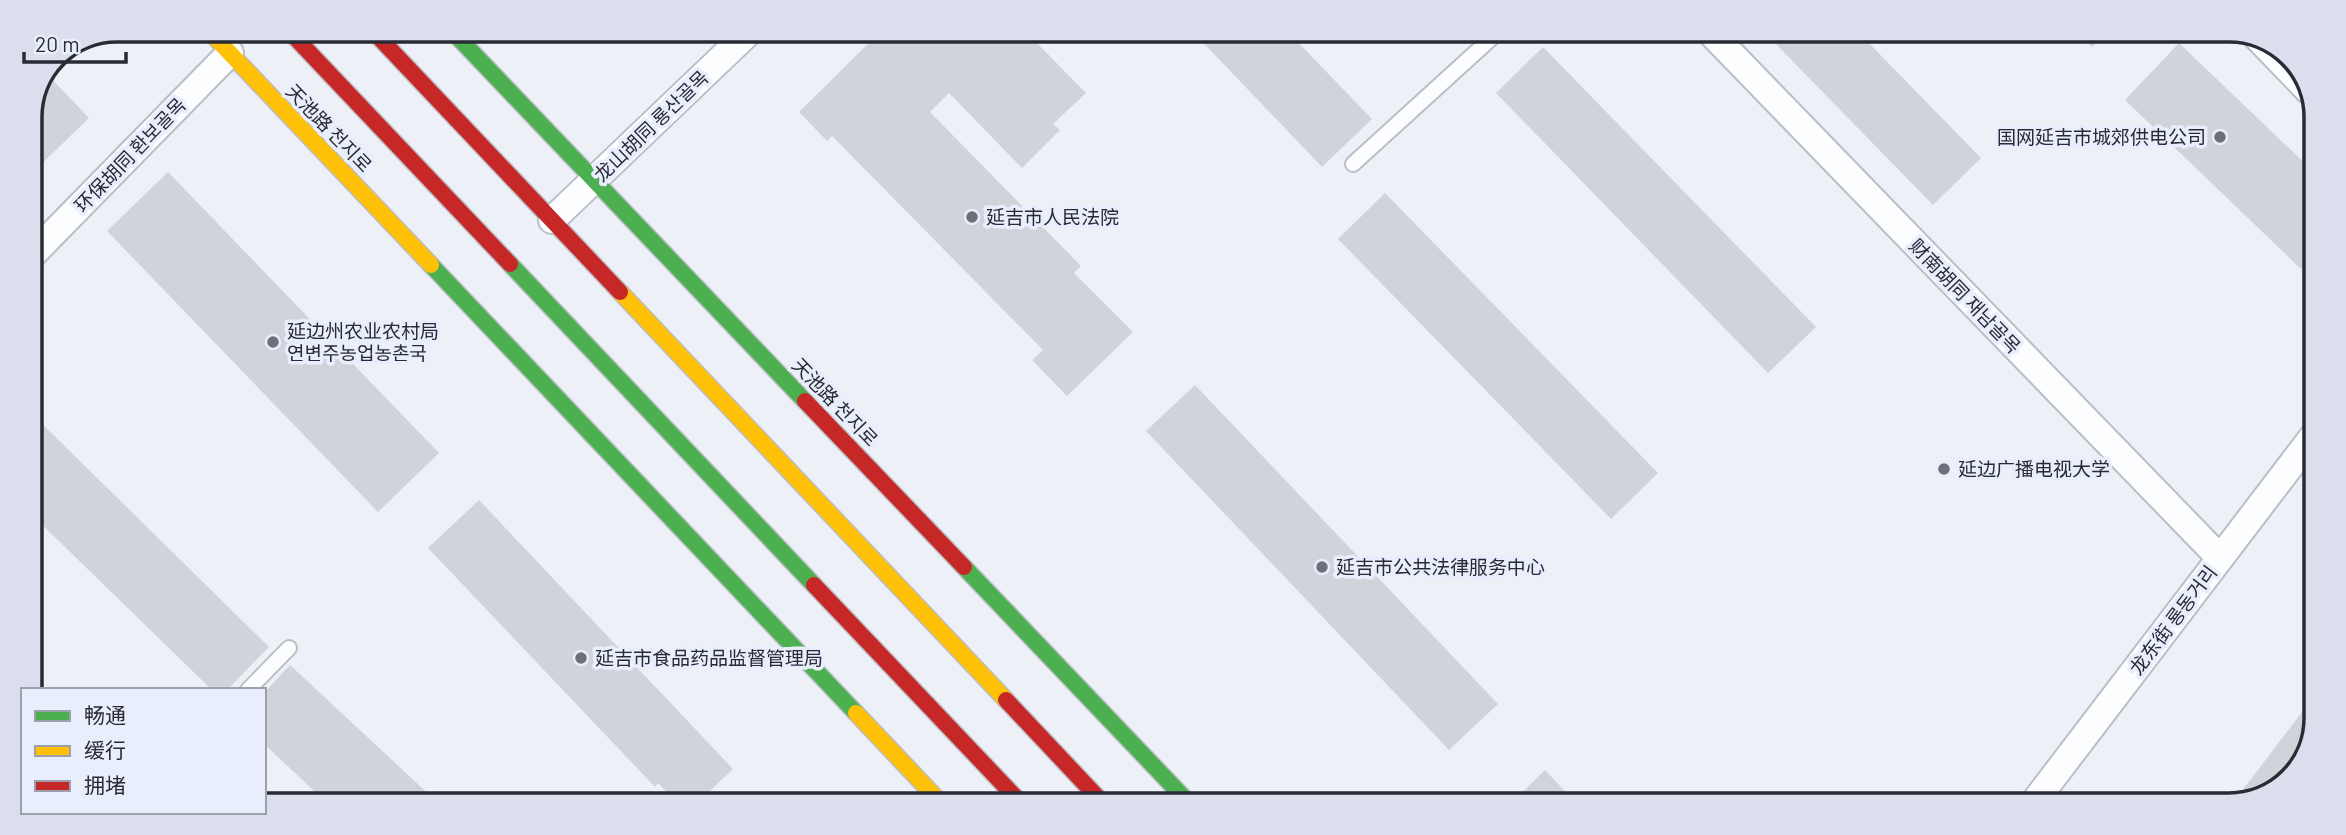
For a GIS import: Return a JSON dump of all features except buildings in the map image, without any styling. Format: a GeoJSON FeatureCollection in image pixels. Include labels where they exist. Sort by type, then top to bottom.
{"type":"FeatureCollection","features":[{"type":"Feature","properties":{"kind":"street","name":"天池路 천지로"},"geometry":{"type":"LineString","coordinates":[[219,42],[932,793]]}},
{"type":"Feature","properties":{"kind":"street","name":"天池路 천지로"},"geometry":{"type":"LineString","coordinates":[[299,42],[1012,793]]}},
{"type":"Feature","properties":{"kind":"street"},"geometry":{"type":"LineString","coordinates":[[383,42],[1094,793]]}},
{"type":"Feature","properties":{"kind":"street","name":"天池路 천지로"},"geometry":{"type":"LineString","coordinates":[[462,42],[1179,793]]}},
{"type":"Feature","properties":{"kind":"street","name":"龙山胡同 룡산골목"},"geometry":{"type":"LineString","coordinates":[[552,220],[738,42]]}},
{"type":"Feature","properties":{"kind":"street","name":"财南胡同 재남골목"},"geometry":{"type":"LineString","coordinates":[[1720,42],[2220,558]]}},
{"type":"Feature","properties":{"kind":"street","name":"环保胡同 환보골목"},"geometry":{"type":"LineString","coordinates":[[42,245],[230,53]]}},
{"type":"Feature","properties":{"kind":"street","name":"龙东街 룡동거리"},"geometry":{"type":"LineString","coordinates":[[2041,793],[2304,448]]}},
{"type":"Feature","properties":{"kind":"lane"},"geometry":{"type":"LineString","coordinates":[[1353,164],[1487,42]]}},
{"type":"Feature","properties":{"kind":"lane"},"geometry":{"type":"LineString","coordinates":[[250,688],[289,648]]}},
{"type":"Feature","properties":{"kind":"traffic: fast"},"geometry":{"type":"LineString","coordinates":[[462,42],[805,401]]}},
{"type":"Feature","properties":{"kind":"traffic: fast"},"geometry":{"type":"LineString","coordinates":[[510,264],[814,585]]}},
{"type":"Feature","properties":{"kind":"traffic: fast"},"geometry":{"type":"LineString","coordinates":[[431,265],[856,713]]}},
{"type":"Feature","properties":{"kind":"traffic: fast"},"geometry":{"type":"LineString","coordinates":[[964,567],[1179,793]]}},
{"type":"Feature","properties":{"kind":"traffic: slow"},"geometry":{"type":"LineString","coordinates":[[219,42],[431,265]]}},
{"type":"Feature","properties":{"kind":"traffic: slow"},"geometry":{"type":"LineString","coordinates":[[620,292],[1006,700]]}},
{"type":"Feature","properties":{"kind":"traffic: slow"},"geometry":{"type":"LineString","coordinates":[[856,713],[932,793]]}},
{"type":"Feature","properties":{"kind":"traffic: jam"},"geometry":{"type":"LineString","coordinates":[[299,42],[510,264]]}},
{"type":"Feature","properties":{"kind":"traffic: jam"},"geometry":{"type":"LineString","coordinates":[[383,42],[620,292]]}},
{"type":"Feature","properties":{"kind":"traffic: jam"},"geometry":{"type":"LineString","coordinates":[[805,401],[964,567]]}},
{"type":"Feature","properties":{"kind":"traffic: jam"},"geometry":{"type":"LineString","coordinates":[[814,585],[1012,793]]}},
{"type":"Feature","properties":{"kind":"traffic: jam"},"geometry":{"type":"LineString","coordinates":[[1006,700],[1094,793]]}},
{"type":"Feature","properties":{"kind":"place","name":"国网延吉市城郊供电公司"},"geometry":{"type":"Point","coordinates":[2220,137]}},
{"type":"Feature","properties":{"kind":"place","name":"延吉市人民法院"},"geometry":{"type":"Point","coordinates":[972,217]}},
{"type":"Feature","properties":{"kind":"place","name":"延边州农业农村局 연변주농업농촌국"},"geometry":{"type":"Point","coordinates":[273,342]}},
{"type":"Feature","properties":{"kind":"place","name":"延边广播电视大学"},"geometry":{"type":"Point","coordinates":[1944,469]}},
{"type":"Feature","properties":{"kind":"place","name":"延吉市公共法律服务中心"},"geometry":{"type":"Point","coordinates":[1322,567]}},
{"type":"Feature","properties":{"kind":"place","name":"延吉市食品药品监督管理局"},"geometry":{"type":"Point","coordinates":[581,658]}}]}
